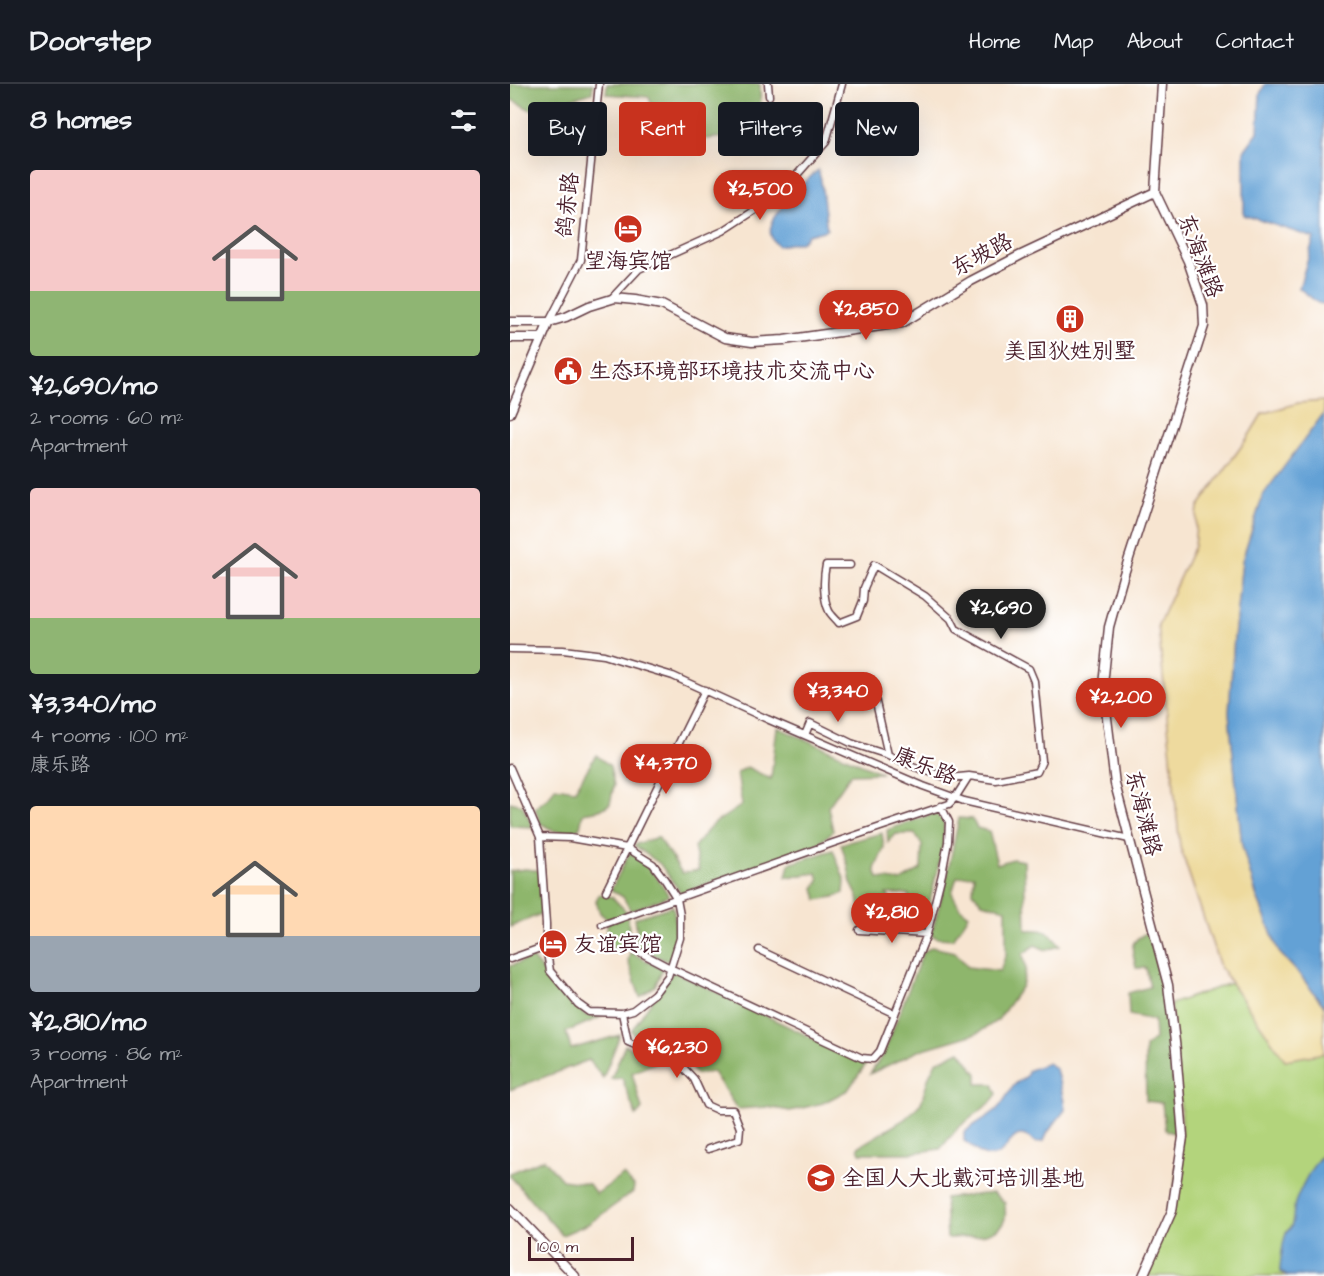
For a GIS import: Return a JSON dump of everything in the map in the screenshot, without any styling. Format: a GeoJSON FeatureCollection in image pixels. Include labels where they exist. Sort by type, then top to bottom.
{"type":"FeatureCollection","features":[{"type":"Feature","properties":{"kind":"main road"},"geometry":{"type":"LineString","coordinates":[[1155,192],[1162,84]]}},
{"type":"Feature","properties":{"kind":"main road","name":"东坡路"},"geometry":{"type":"LineString","coordinates":[[510,322],[549,322],[615,298],[662,306],[725,338],[752,342],[784,340],[902,323],[970,281],[1053,238],[1155,192]]}},
{"type":"Feature","properties":{"kind":"main road","name":"东海滩路"},"geometry":{"type":"LineString","coordinates":[[1143,1276],[1172,1211],[1183,1137],[1168,985],[1114,783],[1103,685],[1109,627],[1123,577],[1204,326],[1203,305],[1188,261],[1155,192]]}},
{"type":"Feature","properties":{"kind":"main road"},"geometry":{"type":"LineString","coordinates":[[510,413],[549,322]]}},
{"type":"Feature","properties":{"kind":"main road"},"geometry":{"type":"LineString","coordinates":[[510,338],[542,338]]}},
{"type":"Feature","properties":{"kind":"main road"},"geometry":{"type":"LineString","coordinates":[[510,1208],[574,1276]]}},
{"type":"Feature","properties":{"kind":"street","name":"鸽赤路"},"geometry":{"type":"LineString","coordinates":[[549,322],[581,260],[599,84]]}},
{"type":"Feature","properties":{"kind":"street"},"geometry":{"type":"LineString","coordinates":[[768,84],[769,96]]}},
{"type":"Feature","properties":{"kind":"street"},"geometry":{"type":"LineString","coordinates":[[609,300],[639,269],[723,231],[780,194],[826,142],[842,84]]}},
{"type":"Feature","properties":{"kind":"street"},"geometry":{"type":"LineString","coordinates":[[805,735],[810,723],[850,743],[948,778],[969,776],[996,780],[1037,772],[1042,761],[1034,681],[1029,669],[956,629],[951,619],[924,596],[874,565],[864,588],[863,601],[857,616],[839,623],[829,610],[825,595],[826,565],[850,565]]}},
{"type":"Feature","properties":{"kind":"street","name":"康乐路"},"geometry":{"type":"LineString","coordinates":[[510,649],[563,650],[604,655],[673,676],[922,786],[955,798],[1129,839]]}},
{"type":"Feature","properties":{"kind":"street"},"geometry":{"type":"LineString","coordinates":[[858,689],[875,698],[888,755]]}},
{"type":"Feature","properties":{"kind":"street"},"geometry":{"type":"LineString","coordinates":[[606,891],[705,690]]}},
{"type":"Feature","properties":{"kind":"street"},"geometry":{"type":"LineString","coordinates":[[510,768],[540,837],[546,946],[550,971],[578,1004],[589,1012],[622,1013],[633,1010],[654,994],[668,976],[680,938],[677,899],[653,864],[627,848],[570,838],[540,837]]}},
{"type":"Feature","properties":{"kind":"street"},"geometry":{"type":"LineString","coordinates":[[602,925],[949,804],[969,776]]}},
{"type":"Feature","properties":{"kind":"street"},"geometry":{"type":"LineString","coordinates":[[630,947],[862,1058],[873,1059],[880,1051],[927,934],[948,842],[949,822],[941,807]]}},
{"type":"Feature","properties":{"kind":"street"},"geometry":{"type":"LineString","coordinates":[[859,930],[927,934]]}},
{"type":"Feature","properties":{"kind":"street"},"geometry":{"type":"LineString","coordinates":[[510,959],[546,946]]}},
{"type":"Feature","properties":{"kind":"street"},"geometry":{"type":"LineString","coordinates":[[759,950],[895,1014]]}},
{"type":"Feature","properties":{"kind":"street"},"geometry":{"type":"LineString","coordinates":[[622,1013],[628,1042],[678,1062],[694,1079],[706,1105],[717,1110],[732,1110],[740,1128],[739,1139],[708,1149]]}},
{"type":"Feature","properties":{"kind":"green space"},"geometry":{"type":"Polygon","coordinates":[[[510,84],[593,84],[592,93],[560,102],[528,102],[528,108],[510,99],[510,84]]]}},
{"type":"Feature","properties":{"kind":"green space"},"geometry":{"type":"Polygon","coordinates":[[[607,84],[760,84],[761,102],[718,102],[718,138],[706,139],[706,102],[651,102],[649,97],[606,94],[607,84]]]}},
{"type":"Feature","properties":{"kind":"green space"},"geometry":{"type":"Polygon","coordinates":[[[777,727],[882,773],[851,774],[828,807],[833,831],[815,847],[681,893],[660,864],[634,845],[658,837],[682,873],[699,870],[694,847],[712,825],[742,805],[737,773],[747,767],[771,779],[777,727]]]}},
{"type":"Feature","properties":{"kind":"green space"},"geometry":{"type":"Polygon","coordinates":[[[596,755],[610,766],[614,785],[610,804],[600,810],[583,813],[580,827],[572,832],[554,831],[540,823],[535,808],[549,797],[555,787],[575,790],[596,755]]]}},
{"type":"Feature","properties":{"kind":"green space"},"geometry":{"type":"Polygon","coordinates":[[[510,802],[522,805],[533,827],[510,826],[510,802]]]}},
{"type":"Feature","properties":{"kind":"green space"},"geometry":{"type":"Polygon","coordinates":[[[934,813],[944,821],[944,842],[923,930],[910,927],[914,913],[908,894],[886,894],[896,905],[888,925],[868,921],[860,908],[858,897],[851,883],[841,844],[882,833],[884,848],[875,869],[878,878],[901,881],[921,869],[922,845],[915,834],[896,834],[888,843],[887,830],[934,813]]]}},
{"type":"Feature","properties":{"kind":"green space"},"geometry":{"type":"Polygon","coordinates":[[[959,818],[972,819],[977,828],[989,831],[997,864],[1013,859],[1024,861],[1026,930],[1046,932],[1060,946],[1046,950],[1035,945],[1023,954],[1026,969],[1022,986],[998,1020],[978,1033],[920,1050],[870,1074],[884,1053],[923,952],[932,947],[955,952],[968,967],[1000,971],[1006,954],[1006,909],[982,903],[973,892],[974,875],[957,877],[952,893],[960,908],[969,915],[953,939],[937,938],[931,935],[946,881],[959,818]]]}},
{"type":"Feature","properties":{"kind":"green space"},"geometry":{"type":"Polygon","coordinates":[[[833,850],[845,881],[844,893],[817,900],[814,888],[819,881],[817,873],[786,877],[789,864],[833,850]]]}},
{"type":"Feature","properties":{"kind":"green space"},"geometry":{"type":"Polygon","coordinates":[[[630,852],[652,872],[669,896],[631,911],[623,897],[611,890],[630,852]]]}},
{"type":"Feature","properties":{"kind":"green space"},"geometry":{"type":"Polygon","coordinates":[[[525,869],[542,871],[543,913],[510,927],[510,871],[525,869]]]}},
{"type":"Feature","properties":{"kind":"green space"},"geometry":{"type":"Polygon","coordinates":[[[599,894],[612,897],[627,912],[628,940],[615,952],[606,935],[608,920],[600,913],[596,901],[599,894]]]}},
{"type":"Feature","properties":{"kind":"green space"},"geometry":{"type":"Polygon","coordinates":[[[673,906],[677,940],[669,962],[635,946],[637,932],[635,918],[673,906]]]}},
{"type":"Feature","properties":{"kind":"green space"},"geometry":{"type":"Polygon","coordinates":[[[1151,930],[1164,994],[1179,1135],[1165,1130],[1162,1103],[1146,1101],[1145,1047],[1155,1039],[1154,1020],[1129,1015],[1128,993],[1150,987],[1146,968],[1136,968],[1132,948],[1138,938],[1151,930]]]}},
{"type":"Feature","properties":{"kind":"green space"},"geometry":{"type":"Polygon","coordinates":[[[630,952],[663,969],[655,986],[640,997],[628,961],[630,952]]]}},
{"type":"Feature","properties":{"kind":"green space"},"geometry":{"type":"Polygon","coordinates":[[[532,958],[555,986],[585,1015],[601,1017],[566,1032],[571,1049],[620,1035],[603,1078],[589,1060],[510,1090],[510,966],[532,958]]]}},
{"type":"Feature","properties":{"kind":"green space"},"geometry":{"type":"Polygon","coordinates":[[[673,971],[866,1064],[848,1090],[823,1103],[790,1111],[767,1107],[737,1109],[713,1072],[696,1074],[681,1050],[650,1045],[631,1031],[673,971]]]}},
{"type":"Feature","properties":{"kind":"green space"},"geometry":{"type":"Polygon","coordinates":[[[1231,983],[1285,1060],[1324,1053],[1324,1155],[1319,1157],[1292,1225],[1286,1233],[1280,1272],[1287,1276],[1143,1276],[1172,1211],[1182,1122],[1171,1004],[1231,983]]]}},
{"type":"Feature","properties":{"kind":"green space"},"geometry":{"type":"Polygon","coordinates":[[[625,1045],[660,1060],[632,1073],[642,1109],[636,1116],[622,1078],[611,1079],[625,1045]]]}},
{"type":"Feature","properties":{"kind":"green space"},"geometry":{"type":"Polygon","coordinates":[[[960,1051],[977,1074],[977,1084],[993,1084],[997,1094],[990,1103],[958,1128],[940,1149],[911,1153],[860,1153],[858,1147],[905,1119],[921,1103],[936,1062],[960,1051]]]}},
{"type":"Feature","properties":{"kind":"green space"},"geometry":{"type":"Polygon","coordinates":[[[544,1159],[562,1180],[589,1184],[596,1194],[623,1175],[634,1186],[633,1192],[588,1224],[562,1235],[510,1176],[510,1173],[544,1159]]]}},
{"type":"Feature","properties":{"kind":"green space"},"geometry":{"type":"Polygon","coordinates":[[[993,1193],[1005,1203],[1002,1225],[989,1233],[971,1237],[947,1238],[945,1198],[993,1193]]]}},
{"type":"Feature","properties":{"kind":"sand"},"geometry":{"type":"Polygon","coordinates":[[[1324,401],[1324,413],[1262,498],[1242,561],[1229,713],[1242,846],[1257,897],[1279,952],[1324,1006],[1324,1053],[1285,1060],[1220,967],[1180,847],[1158,625],[1194,546],[1198,507],[1262,414],[1298,403],[1324,401]]]}},
{"type":"Feature","properties":{"kind":"water"},"geometry":{"type":"Polygon","coordinates":[[[1265,84],[1324,84],[1324,304],[1318,303],[1299,288],[1314,238],[1244,215],[1244,151],[1258,132],[1260,94],[1265,84]]]}},
{"type":"Feature","properties":{"kind":"water"},"geometry":{"type":"Polygon","coordinates":[[[818,170],[827,230],[808,235],[800,243],[778,246],[770,233],[774,219],[794,194],[818,170]]]}},
{"type":"Feature","properties":{"kind":"water"},"geometry":{"type":"Polygon","coordinates":[[[1324,413],[1324,1006],[1279,952],[1257,897],[1242,846],[1229,713],[1242,561],[1263,495],[1324,413]]]}},
{"type":"Feature","properties":{"kind":"water"},"geometry":{"type":"Polygon","coordinates":[[[1048,1063],[1056,1069],[1065,1110],[1044,1141],[1036,1143],[1020,1135],[995,1156],[987,1156],[964,1141],[964,1133],[996,1110],[1016,1083],[1026,1077],[1029,1070],[1048,1063]]]}},
{"type":"Feature","properties":{"kind":"water"},"geometry":{"type":"Polygon","coordinates":[[[1324,1155],[1324,1276],[1287,1276],[1280,1272],[1281,1258],[1286,1233],[1291,1228],[1295,1203],[1311,1169],[1324,1155]]]}},
{"type":"Feature","properties":{"kind":"place","name":"望海宾馆"},"geometry":{"type":"Point","coordinates":[628,229]}},
{"type":"Feature","properties":{"kind":"place","name":"美国狄姓别墅"},"geometry":{"type":"Point","coordinates":[1070,319]}},
{"type":"Feature","properties":{"kind":"place","name":"生态环境部环境技术交流中心"},"geometry":{"type":"Point","coordinates":[568,371]}},
{"type":"Feature","properties":{"kind":"place","name":"友谊宾馆"},"geometry":{"type":"Point","coordinates":[553,944]}},
{"type":"Feature","properties":{"kind":"place","name":"全国人大北戴河培训基地"},"geometry":{"type":"Point","coordinates":[821,1178]}}]}
